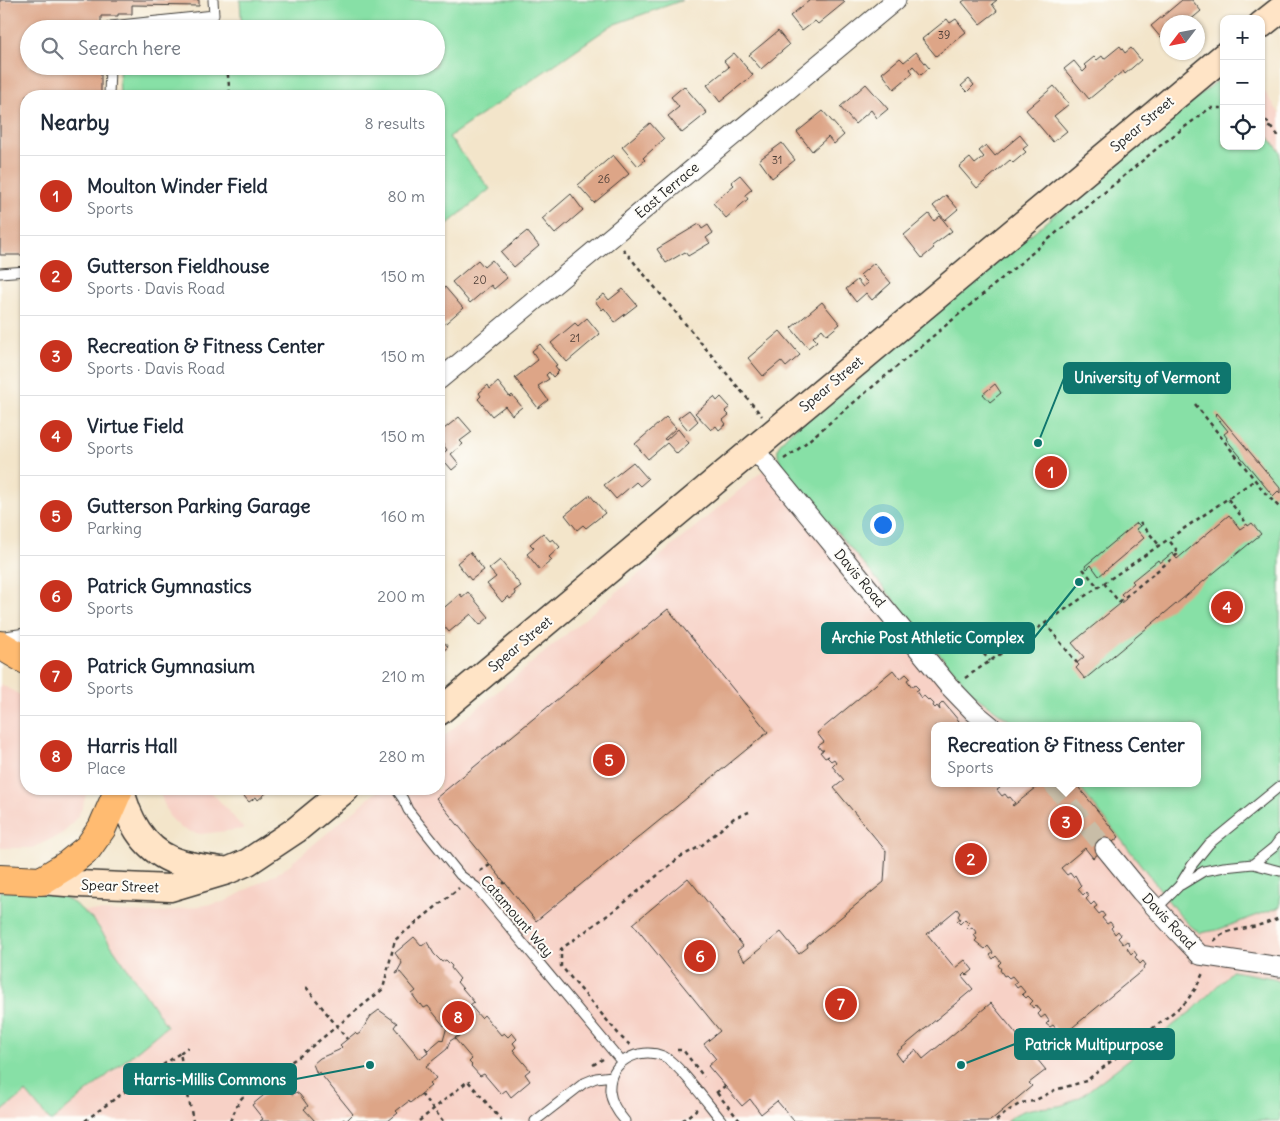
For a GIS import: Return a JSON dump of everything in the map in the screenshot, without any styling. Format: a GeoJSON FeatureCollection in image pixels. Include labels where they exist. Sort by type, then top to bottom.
{"type":"FeatureCollection","features":[{"type":"Feature","properties":{"kind":"main road"},"geometry":{"type":"LineString","coordinates":[[1265,22],[1280,10]]}},
{"type":"Feature","properties":{"kind":"main road","name":"Spear Street"},"geometry":{"type":"LineString","coordinates":[[445,707],[1220,59]]}},
{"type":"Feature","properties":{"kind":"main road"},"geometry":{"type":"LineString","coordinates":[[0,644],[20,656]]}},
{"type":"Feature","properties":{"kind":"main road","name":"Spear Street"},"geometry":{"type":"LineString","coordinates":[[41,880],[88,848],[102,828],[117,795]]}},
{"type":"Feature","properties":{"kind":"main road","name":"Spear Street"},"geometry":{"type":"LineString","coordinates":[[122,795],[134,824],[149,846],[171,860],[227,871]]}},
{"type":"Feature","properties":{"kind":"main road","name":"Spear Street"},"geometry":{"type":"LineString","coordinates":[[0,879],[170,888],[227,871],[248,862],[296,830],[339,795]]}},
{"type":"Feature","properties":{"kind":"street","name":"East Terrace"},"geometry":{"type":"LineString","coordinates":[[445,375],[896,0]]}},
{"type":"Feature","properties":{"kind":"street","name":"Davis Road"},"geometry":{"type":"LineString","coordinates":[[754,449],[951,688],[986,722]]}},
{"type":"Feature","properties":{"kind":"street"},"geometry":{"type":"LineString","coordinates":[[0,644],[20,639]]}},
{"type":"Feature","properties":{"kind":"street","name":"Davis Road"},"geometry":{"type":"LineString","coordinates":[[1105,848],[1156,909],[1200,955],[1280,967]]}},
{"type":"Feature","properties":{"kind":"lane"},"geometry":{"type":"LineString","coordinates":[[172,20],[214,16],[213,0]]}},
{"type":"Feature","properties":{"kind":"lane"},"geometry":{"type":"LineString","coordinates":[[110,75],[110,90]]}},
{"type":"Feature","properties":{"kind":"lane"},"geometry":{"type":"LineString","coordinates":[[0,273],[20,271]]}},
{"type":"Feature","properties":{"kind":"lane"},"geometry":{"type":"LineString","coordinates":[[1156,909],[1179,886],[1192,865],[1209,844],[1280,786]]}},
{"type":"Feature","properties":{"kind":"lane","name":"Catamount Way"},"geometry":{"type":"LineString","coordinates":[[401,795],[408,810],[460,875],[476,888],[621,1061]]}},
{"type":"Feature","properties":{"kind":"lane"},"geometry":{"type":"LineString","coordinates":[[1253,864],[1274,847],[1280,839]]}},
{"type":"Feature","properties":{"kind":"lane"},"geometry":{"type":"LineString","coordinates":[[1179,886],[1204,871],[1224,867],[1253,864],[1280,871]]}},
{"type":"Feature","properties":{"kind":"lane"},"geometry":{"type":"LineString","coordinates":[[625,1121],[613,1102],[610,1090],[612,1076],[621,1061],[636,1054],[650,1053],[664,1056],[676,1066],[722,1121]]}},
{"type":"Feature","properties":{"kind":"lane"},"geometry":{"type":"LineString","coordinates":[[535,1121],[584,1083],[596,1078],[612,1076]]}},
{"type":"Feature","properties":{"kind":"path"},"geometry":{"type":"LineString","coordinates":[[228,75],[229,90]]}},
{"type":"Feature","properties":{"kind":"path"},"geometry":{"type":"LineString","coordinates":[[781,460],[796,451],[1161,145],[1210,108],[1220,108]]}},
{"type":"Feature","properties":{"kind":"path"},"geometry":{"type":"LineString","coordinates":[[1265,119],[1280,138]]}},
{"type":"Feature","properties":{"kind":"path"},"geometry":{"type":"LineString","coordinates":[[1265,125],[1272,128]]}},
{"type":"Feature","properties":{"kind":"path"},"geometry":{"type":"LineString","coordinates":[[600,246],[609,256],[621,247],[775,431]]}},
{"type":"Feature","properties":{"kind":"path"},"geometry":{"type":"LineString","coordinates":[[1195,404],[1255,480],[1280,508]]}},
{"type":"Feature","properties":{"kind":"path"},"geometry":{"type":"LineString","coordinates":[[951,688],[1255,480]]}},
{"type":"Feature","properties":{"kind":"path"},"geometry":{"type":"LineString","coordinates":[[1228,499],[1247,524]]}},
{"type":"Feature","properties":{"kind":"path"},"geometry":{"type":"LineString","coordinates":[[1140,522],[1159,546]]}},
{"type":"Feature","properties":{"kind":"path"},"geometry":{"type":"LineString","coordinates":[[1104,583],[1119,602],[1179,553],[1168,539]]}},
{"type":"Feature","properties":{"kind":"path"},"geometry":{"type":"LineString","coordinates":[[1082,570],[1098,587]]}},
{"type":"Feature","properties":{"kind":"path"},"geometry":{"type":"LineString","coordinates":[[1045,624],[1077,663]]}},
{"type":"Feature","properties":{"kind":"path"},"geometry":{"type":"LineString","coordinates":[[981,651],[981,642],[987,629]]}},
{"type":"Feature","properties":{"kind":"path"},"geometry":{"type":"LineString","coordinates":[[929,661],[953,644],[960,642],[969,643],[981,651],[990,661]]}},
{"type":"Feature","properties":{"kind":"path"},"geometry":{"type":"LineString","coordinates":[[637,1047],[628,1044],[622,1038],[561,966],[561,949],[619,908],[680,857],[701,846],[734,818],[749,812]]}},
{"type":"Feature","properties":{"kind":"path"},"geometry":{"type":"LineString","coordinates":[[480,871],[490,865]]}},
{"type":"Feature","properties":{"kind":"path"},"geometry":{"type":"LineString","coordinates":[[230,1121],[240,1100],[260,1080],[300,1056],[383,989],[396,940],[468,881]]}},
{"type":"Feature","properties":{"kind":"path"},"geometry":{"type":"LineString","coordinates":[[500,891],[505,882]]}},
{"type":"Feature","properties":{"kind":"path"},"geometry":{"type":"LineString","coordinates":[[996,1121],[1008,1111],[1021,1104],[1086,1080],[1185,1003],[1196,988],[1203,972],[1200,955],[1219,936],[1280,918]]}},
{"type":"Feature","properties":{"kind":"path"},"geometry":{"type":"LineString","coordinates":[[306,987],[348,1039]]}},
{"type":"Feature","properties":{"kind":"path"},"geometry":{"type":"LineString","coordinates":[[85,1121],[120,1093],[135,1085],[188,1046]]}},
{"type":"Feature","properties":{"kind":"path"},"geometry":{"type":"LineString","coordinates":[[675,1049],[683,1050],[706,1078]]}},
{"type":"Feature","properties":{"kind":"path"},"geometry":{"type":"LineString","coordinates":[[180,1053],[193,1121]]}},
{"type":"Feature","properties":{"kind":"path"},"geometry":{"type":"LineString","coordinates":[[419,1121],[468,1081],[502,1121]]}},
{"type":"Feature","properties":{"kind":"path"},"geometry":{"type":"LineString","coordinates":[[711,1086],[740,1121]]}},
{"type":"Feature","properties":{"kind":"path"},"geometry":{"type":"LineString","coordinates":[[421,1094],[443,1121]]}},
{"type":"Feature","properties":{"kind":"shaded area"},"geometry":{"type":"Polygon","coordinates":[[[1220,90],[1220,150],[1265,150],[1265,93],[1280,114],[1280,1121],[0,1121],[0,908],[158,913],[224,902],[283,870],[373,795],[445,795],[445,735],[1220,90]]]}},
{"type":"Feature","properties":{"kind":"shaded area"},"geometry":{"type":"Polygon","coordinates":[[[0,684],[20,695],[20,795],[86,795],[78,816],[62,834],[32,848],[0,848],[0,684]]]}},
{"type":"Feature","properties":{"kind":"shaded area"},"geometry":{"type":"Polygon","coordinates":[[[160,795],[214,795],[244,829],[201,834],[181,828],[169,816],[160,795]]]}},
{"type":"Feature","properties":{"kind":"green space"},"geometry":{"type":"Polygon","coordinates":[[[240,0],[683,0],[612,25],[449,137],[490,189],[445,226],[445,90],[120,90],[119,75],[445,75],[445,20],[241,20],[240,0]]]}},
{"type":"Feature","properties":{"kind":"green space"},"geometry":{"type":"Polygon","coordinates":[[[1220,81],[1220,150],[1265,150],[1265,133],[1280,151],[1280,907],[1217,930],[1200,933],[1174,908],[1079,787],[1201,787],[1201,722],[1011,722],[975,696],[782,467],[778,456],[778,448],[790,432],[1216,82],[1220,81]]]}},
{"type":"Feature","properties":{"kind":"green space"},"geometry":{"type":"Polygon","coordinates":[[[0,891],[53,894],[70,900],[79,907],[95,922],[167,1026],[52,1121],[26,1092],[0,1113],[0,891]]]}},
{"type":"Feature","properties":{"kind":"green space"},"geometry":{"type":"Polygon","coordinates":[[[1232,971],[1273,978],[1280,982],[1280,1121],[1006,1121],[1025,1110],[1067,1104],[1080,1097],[1193,1010],[1232,971]]]}},
{"type":"Feature","properties":{"kind":"building"},"geometry":{"type":"Polygon","coordinates":[[[0,0],[199,0],[199,6],[132,5],[132,14],[101,16],[101,20],[20,20],[20,75],[101,75],[101,90],[20,90],[20,255],[0,255],[0,0]]]}},
{"type":"Feature","properties":{"kind":"building"},"geometry":{"type":"Polygon","coordinates":[[[810,0],[843,0],[845,2],[818,24],[815,21],[802,31],[790,16],[810,0]]]}},
{"type":"Feature","properties":{"kind":"building"},"geometry":{"type":"Polygon","coordinates":[[[965,0],[997,0],[992,4],[997,11],[980,24],[962,2],[965,0]]]}},
{"type":"Feature","properties":{"kind":"building"},"geometry":{"type":"Polygon","coordinates":[[[1182,0],[1192,0],[1201,11],[1196,15],[1164,15],[1182,0]]]}},
{"type":"Feature","properties":{"kind":"building"},"geometry":{"type":"Polygon","coordinates":[[[1160,18],[1160,37],[1151,26],[1160,18]]]}},
{"type":"Feature","properties":{"kind":"building"},"geometry":{"type":"Polygon","coordinates":[[[947,19],[950,23],[956,19],[966,32],[936,56],[922,39],[947,19]]]}},
{"type":"Feature","properties":{"kind":"building"},"geometry":{"type":"Polygon","coordinates":[[[778,31],[789,45],[761,69],[749,55],[778,31]]]}},
{"type":"Feature","properties":{"kind":"building"},"geometry":{"type":"Polygon","coordinates":[[[1120,46],[1125,53],[1131,48],[1141,60],[1125,74],[1123,71],[1089,99],[1064,69],[1074,61],[1083,72],[1087,68],[1084,65],[1094,57],[1097,60],[1102,56],[1104,59],[1120,46]]]}},
{"type":"Feature","properties":{"kind":"building"},"geometry":{"type":"Polygon","coordinates":[[[916,52],[929,68],[921,75],[913,66],[910,69],[913,73],[894,89],[882,73],[900,58],[904,62],[916,52]]]}},
{"type":"Feature","properties":{"kind":"building"},"geometry":{"type":"Polygon","coordinates":[[[734,53],[753,75],[720,102],[707,85],[729,67],[724,61],[734,53]]]}},
{"type":"Feature","properties":{"kind":"building"},"geometry":{"type":"Polygon","coordinates":[[[969,79],[974,85],[967,92],[961,86],[969,79]]]}},
{"type":"Feature","properties":{"kind":"building"},"geometry":{"type":"Polygon","coordinates":[[[866,84],[888,109],[877,118],[871,110],[855,124],[840,107],[866,84]]]}},
{"type":"Feature","properties":{"kind":"building"},"geometry":{"type":"Polygon","coordinates":[[[684,86],[707,113],[682,133],[668,116],[679,107],[671,97],[684,86]]]}},
{"type":"Feature","properties":{"kind":"building"},"geometry":{"type":"Polygon","coordinates":[[[1054,86],[1069,104],[1054,116],[1067,131],[1053,142],[1026,110],[1054,86]]]}},
{"type":"Feature","properties":{"kind":"building"},"geometry":{"type":"Polygon","coordinates":[[[823,111],[844,135],[834,144],[828,137],[812,151],[797,132],[823,111]]]}},
{"type":"Feature","properties":{"kind":"building"},"geometry":{"type":"Polygon","coordinates":[[[650,123],[664,139],[643,158],[645,160],[638,166],[622,147],[650,123]]]}},
{"type":"Feature","properties":{"kind":"building"},"geometry":{"type":"Polygon","coordinates":[[[1020,135],[1028,145],[1023,149],[1026,152],[1013,163],[1010,160],[977,188],[959,167],[970,158],[975,164],[984,157],[979,151],[986,145],[995,156],[1020,135]]]}},
{"type":"Feature","properties":{"kind":"building"},"geometry":{"type":"Polygon","coordinates":[[[782,143],[795,160],[772,178],[759,160],[782,143]]]}},
{"type":"Feature","properties":{"kind":"building"},"geometry":{"type":"Polygon","coordinates":[[[613,155],[629,174],[594,203],[578,185],[613,155]]]}},
{"type":"Feature","properties":{"kind":"building"},"geometry":{"type":"Polygon","coordinates":[[[740,175],[752,189],[745,195],[748,199],[726,218],[713,203],[734,185],[731,182],[740,175]]]}},
{"type":"Feature","properties":{"kind":"building"},"geometry":{"type":"Polygon","coordinates":[[[571,194],[583,210],[555,234],[542,219],[571,194]]]}},
{"type":"Feature","properties":{"kind":"building"},"geometry":{"type":"Polygon","coordinates":[[[946,195],[958,209],[945,220],[933,206],[946,195]]]}},
{"type":"Feature","properties":{"kind":"building"},"geometry":{"type":"Polygon","coordinates":[[[929,214],[934,221],[940,216],[952,231],[932,246],[934,248],[922,258],[904,235],[929,214]]]}},
{"type":"Feature","properties":{"kind":"building"},"geometry":{"type":"Polygon","coordinates":[[[699,224],[702,229],[708,225],[713,233],[706,238],[710,243],[688,256],[685,252],[666,263],[657,249],[699,224]]]}},
{"type":"Feature","properties":{"kind":"building"},"geometry":{"type":"Polygon","coordinates":[[[527,231],[539,246],[514,267],[501,252],[527,231]]]}},
{"type":"Feature","properties":{"kind":"building"},"geometry":{"type":"Polygon","coordinates":[[[478,260],[484,267],[492,260],[507,278],[494,289],[491,285],[470,303],[452,282],[478,260]]]}},
{"type":"Feature","properties":{"kind":"building"},"geometry":{"type":"Polygon","coordinates":[[[874,263],[891,283],[872,300],[866,293],[856,302],[846,289],[857,280],[863,287],[868,283],[860,275],[874,263]]]}},
{"type":"Feature","properties":{"kind":"building"},"geometry":{"type":"Polygon","coordinates":[[[445,287],[463,308],[445,324],[445,287]]]}},
{"type":"Feature","properties":{"kind":"building"},"geometry":{"type":"Polygon","coordinates":[[[623,289],[637,305],[615,322],[604,308],[602,310],[595,301],[604,294],[609,300],[623,289]]]}},
{"type":"Feature","properties":{"kind":"building"},"geometry":{"type":"Polygon","coordinates":[[[822,302],[840,324],[827,335],[822,329],[813,337],[817,341],[808,348],[791,328],[822,302]]]}},
{"type":"Feature","properties":{"kind":"building"},"geometry":{"type":"Polygon","coordinates":[[[587,318],[600,334],[567,362],[551,343],[575,323],[578,326],[587,318]]]}},
{"type":"Feature","properties":{"kind":"building"},"geometry":{"type":"Polygon","coordinates":[[[780,331],[800,355],[786,367],[781,361],[763,376],[748,358],[780,331]]]}},
{"type":"Feature","properties":{"kind":"building"},"geometry":{"type":"Polygon","coordinates":[[[540,344],[557,365],[555,366],[559,371],[553,377],[549,372],[546,375],[549,379],[538,386],[548,400],[538,408],[515,378],[538,360],[532,351],[540,344]]]}},
{"type":"Feature","properties":{"kind":"building"},"geometry":{"type":"Polygon","coordinates":[[[498,382],[510,397],[512,395],[522,407],[512,415],[505,406],[492,416],[478,399],[481,396],[479,393],[488,385],[490,389],[498,382]]]}},
{"type":"Feature","properties":{"kind":"building"},"geometry":{"type":"Polygon","coordinates":[[[995,384],[1001,393],[990,402],[983,394],[995,384]]]}},
{"type":"Feature","properties":{"kind":"building"},"geometry":{"type":"Polygon","coordinates":[[[714,397],[717,401],[721,397],[730,407],[725,411],[729,415],[723,420],[726,424],[719,430],[716,426],[711,430],[695,413],[714,397]]]}},
{"type":"Feature","properties":{"kind":"building"},"geometry":{"type":"Polygon","coordinates":[[[689,410],[698,421],[688,430],[678,418],[689,410]]]}},
{"type":"Feature","properties":{"kind":"building"},"geometry":{"type":"Polygon","coordinates":[[[1217,413],[1280,488],[1280,493],[1278,491],[1273,496],[1226,439],[1224,434],[1228,431],[1215,415],[1217,413]]]}},
{"type":"Feature","properties":{"kind":"building"},"geometry":{"type":"Polygon","coordinates":[[[459,417],[472,432],[460,441],[463,444],[451,454],[459,464],[452,470],[445,462],[445,452],[447,450],[445,447],[445,428],[459,417]]]}},
{"type":"Feature","properties":{"kind":"building"},"geometry":{"type":"Polygon","coordinates":[[[666,417],[676,428],[664,439],[666,440],[678,429],[689,443],[677,454],[667,443],[648,459],[635,444],[666,417]]]}},
{"type":"Feature","properties":{"kind":"building"},"geometry":{"type":"Polygon","coordinates":[[[633,462],[648,479],[640,486],[636,482],[616,499],[604,485],[633,462]]]}},
{"type":"Feature","properties":{"kind":"building"},"geometry":{"type":"Polygon","coordinates":[[[590,495],[605,513],[586,528],[583,525],[577,530],[565,515],[590,495]]]}},
{"type":"Feature","properties":{"kind":"building"},"geometry":{"type":"Polygon","coordinates":[[[1229,515],[1240,529],[1252,523],[1261,534],[1085,679],[1076,668],[1079,665],[1077,663],[1084,657],[1072,643],[1126,599],[1121,594],[1134,583],[1132,581],[1158,560],[1160,563],[1172,553],[1177,559],[1229,515]]]}},
{"type":"Feature","properties":{"kind":"building"},"geometry":{"type":"Polygon","coordinates":[[[1137,523],[1140,526],[1136,529],[1144,538],[1099,576],[1091,565],[1087,569],[1085,566],[1137,523]]]}},
{"type":"Feature","properties":{"kind":"building"},"geometry":{"type":"Polygon","coordinates":[[[543,533],[550,541],[553,539],[560,547],[549,557],[552,560],[540,570],[527,554],[534,548],[530,544],[543,533]]]}},
{"type":"Feature","properties":{"kind":"building"},"geometry":{"type":"Polygon","coordinates":[[[470,552],[484,570],[471,580],[457,563],[470,552]]]}},
{"type":"Feature","properties":{"kind":"building"},"geometry":{"type":"Polygon","coordinates":[[[500,560],[521,586],[514,591],[516,594],[510,599],[508,596],[502,602],[487,584],[496,577],[489,569],[500,560]]]}},
{"type":"Feature","properties":{"kind":"building"},"geometry":{"type":"Polygon","coordinates":[[[468,592],[489,617],[480,625],[471,614],[449,632],[445,627],[445,607],[460,594],[462,597],[468,592]]]}},
{"type":"Feature","properties":{"kind":"building"},"geometry":{"type":"Polygon","coordinates":[[[668,609],[768,732],[536,921],[436,798],[440,795],[445,795],[445,791],[668,609]]]}},
{"type":"Feature","properties":{"kind":"building"},"geometry":{"type":"Polygon","coordinates":[[[893,670],[900,679],[906,674],[910,678],[907,680],[912,687],[915,685],[919,689],[916,691],[921,698],[924,696],[929,699],[935,708],[937,706],[940,710],[939,706],[943,702],[959,721],[931,722],[931,787],[999,787],[997,790],[1002,796],[1005,794],[1008,798],[1010,797],[1015,803],[1013,806],[1035,787],[1078,787],[1119,837],[1093,858],[1085,848],[1061,868],[1067,875],[1070,873],[1073,877],[1075,875],[1081,886],[1078,889],[1083,895],[1086,892],[1089,896],[1086,899],[1091,905],[1094,902],[1097,906],[1094,908],[1099,914],[1102,912],[1105,916],[1102,918],[1107,924],[1110,922],[1115,934],[1118,931],[1121,935],[1118,938],[1123,944],[1127,941],[1130,945],[1127,948],[1131,954],[1134,951],[1137,955],[1135,957],[1140,964],[1143,961],[1146,965],[1143,967],[1144,969],[1062,1036],[1058,1037],[1055,1033],[1058,1031],[1053,1025],[1050,1027],[1046,1024],[1049,1021],[1045,1015],[1041,1018],[1038,1014],[1041,1011],[1036,1005],[1033,1008],[1030,1004],[1033,1001],[1028,996],[1026,998],[1022,994],[1025,992],[1020,986],[1017,988],[1014,984],[1017,982],[1012,976],[1009,978],[1006,975],[1004,976],[998,965],[1001,962],[996,956],[993,959],[990,955],[993,953],[988,946],[985,949],[975,941],[977,939],[974,935],[977,933],[972,927],[969,929],[966,926],[969,923],[965,919],[960,924],[957,921],[960,919],[958,916],[960,913],[957,909],[927,934],[955,968],[965,960],[973,970],[967,975],[965,973],[962,976],[973,989],[896,1053],[902,1061],[916,1050],[923,1059],[991,1003],[1046,1070],[1029,1083],[1032,1086],[990,1121],[794,1121],[777,1101],[761,1114],[750,1099],[742,1106],[708,1066],[716,1059],[704,1044],[720,1031],[633,924],[688,878],[743,946],[737,951],[745,961],[781,932],[799,954],[808,947],[807,945],[884,882],[886,851],[834,788],[844,780],[832,766],[836,762],[834,759],[831,761],[827,757],[825,758],[820,752],[824,750],[821,750],[818,746],[824,742],[817,733],[893,670]]]}},
{"type":"Feature","properties":{"kind":"building"},"geometry":{"type":"Polygon","coordinates":[[[243,795],[264,795],[258,800],[256,797],[249,802],[243,795]]]}},
{"type":"Feature","properties":{"kind":"building"},"geometry":{"type":"Polygon","coordinates":[[[414,937],[422,946],[427,942],[434,954],[442,962],[446,960],[452,966],[451,968],[460,979],[457,982],[474,1002],[470,1005],[481,1018],[484,1015],[501,1035],[504,1033],[508,1037],[512,1033],[517,1039],[513,1043],[516,1047],[513,1050],[530,1070],[525,1074],[530,1081],[511,1097],[506,1090],[501,1094],[484,1074],[480,1076],[471,1066],[469,1062],[472,1059],[455,1039],[461,1034],[450,1041],[447,1049],[426,1066],[436,1078],[429,1084],[431,1086],[410,1103],[409,1101],[396,1111],[398,1113],[388,1121],[346,1121],[353,1114],[319,1072],[317,1074],[313,1064],[320,1058],[339,1050],[342,1047],[340,1045],[355,1033],[357,1035],[360,1033],[371,1016],[379,1010],[397,1023],[394,1027],[420,1059],[428,1053],[425,1047],[428,1050],[441,1039],[443,1041],[448,1023],[444,1026],[428,1006],[424,1008],[420,1005],[412,994],[416,991],[400,972],[396,974],[402,963],[395,953],[414,937]]]}},
{"type":"Feature","properties":{"kind":"building"},"geometry":{"type":"Polygon","coordinates":[[[281,1081],[292,1095],[296,1092],[300,1095],[308,1106],[304,1109],[315,1121],[260,1121],[263,1119],[252,1105],[281,1081]]]}},
{"type":"Feature","properties":{"kind":"tunnel"},"geometry":{"type":"LineString","coordinates":[[1055,787],[1105,848]]}},
{"type":"Feature","properties":{"kind":"place","name":"University of Vermont"},"geometry":{"type":"Point","coordinates":[1038,443]}},
{"type":"Feature","properties":{"kind":"place","name":"Moulton Winder Field"},"geometry":{"type":"Point","coordinates":[1051,472]}},
{"type":"Feature","properties":{"kind":"place","name":"Archie Post Athletic Complex"},"geometry":{"type":"Point","coordinates":[1079,582]}},
{"type":"Feature","properties":{"kind":"place","name":"Virtue Field"},"geometry":{"type":"Point","coordinates":[1227,607]}},
{"type":"Feature","properties":{"kind":"place","name":"Gutterson Parking Garage"},"geometry":{"type":"Point","coordinates":[609,760]}},
{"type":"Feature","properties":{"kind":"place","name":"Recreation & Fitness Center"},"geometry":{"type":"Point","coordinates":[1066,822]}},
{"type":"Feature","properties":{"kind":"place","name":"Gutterson Fieldhouse"},"geometry":{"type":"Point","coordinates":[971,859]}},
{"type":"Feature","properties":{"kind":"place","name":"Patrick Gymnastics"},"geometry":{"type":"Point","coordinates":[700,956]}},
{"type":"Feature","properties":{"kind":"place","name":"Patrick Gymnasium"},"geometry":{"type":"Point","coordinates":[841,1004]}},
{"type":"Feature","properties":{"kind":"place","name":"Harris Hall"},"geometry":{"type":"Point","coordinates":[458,1017]}},
{"type":"Feature","properties":{"kind":"place","name":"Harris-Millis Commons"},"geometry":{"type":"Point","coordinates":[370,1065]}},
{"type":"Feature","properties":{"kind":"place","name":"Patrick Multipurpose"},"geometry":{"type":"Point","coordinates":[961,1065]}}]}
